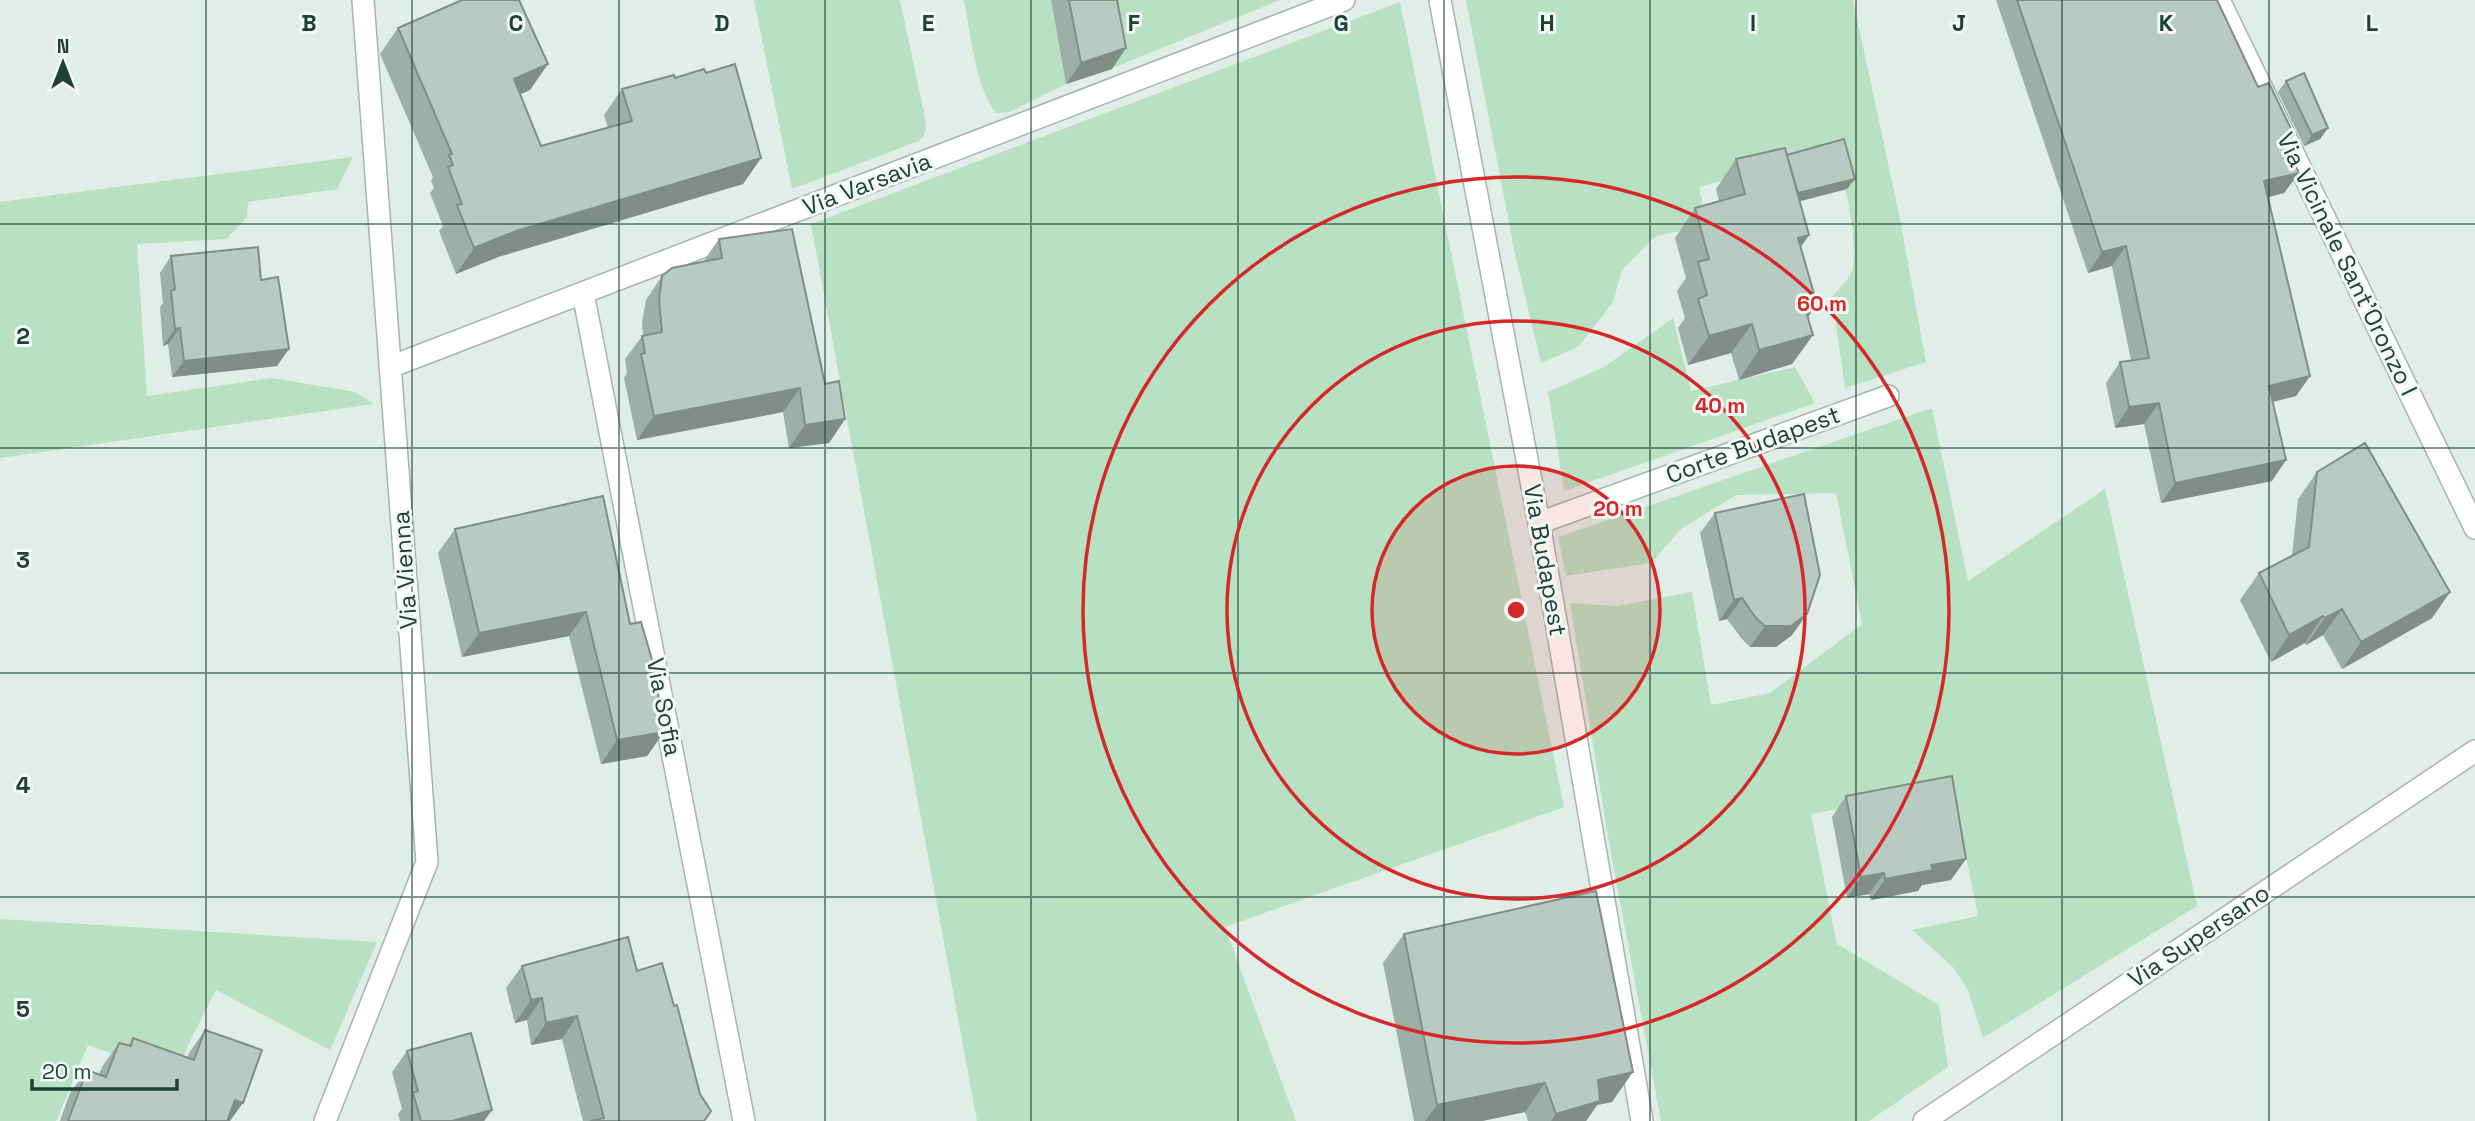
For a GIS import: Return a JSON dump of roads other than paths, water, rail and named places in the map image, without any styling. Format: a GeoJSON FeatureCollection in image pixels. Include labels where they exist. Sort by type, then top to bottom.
{"type":"FeatureCollection","features":[{"type":"Feature","properties":{"kind":"street","name":"Via Vienna"},"geometry":{"type":"LineString","coordinates":[[325,1121],[427,862],[363,0]]}},
{"type":"Feature","properties":{"kind":"street","name":"Via Varsavia"},"geometry":{"type":"LineString","coordinates":[[390,368],[1345,0]]}},
{"type":"Feature","properties":{"kind":"street","name":"Via Budapest"},"geometry":{"type":"LineString","coordinates":[[1440,0],[1539,523],[1642,1121]]}},
{"type":"Feature","properties":{"kind":"street","name":"Via Vicinale Sant'Oronzo I"},"geometry":{"type":"LineString","coordinates":[[2219,0],[2475,528]]}},
{"type":"Feature","properties":{"kind":"street","name":"Via Sofia"},"geometry":{"type":"LineString","coordinates":[[583,293],[744,1121]]}},
{"type":"Feature","properties":{"kind":"street","name":"Corte Budapest"},"geometry":{"type":"LineString","coordinates":[[1539,523],[1888,396]]}},
{"type":"Feature","properties":{"kind":"street","name":"Via Supersano"},"geometry":{"type":"LineString","coordinates":[[1924,1121],[2475,751]]}}]}
